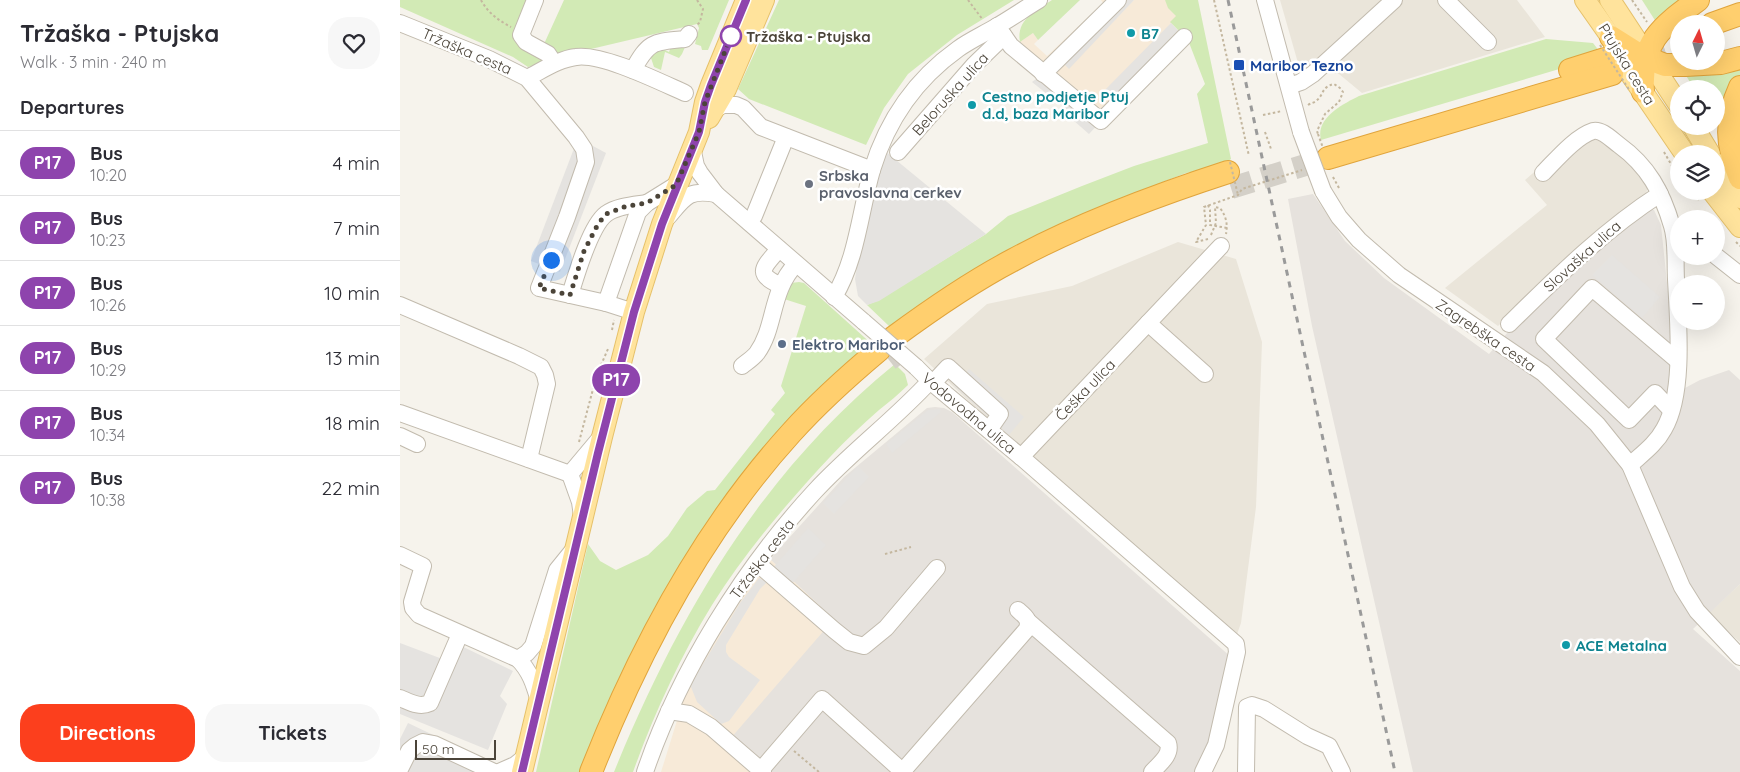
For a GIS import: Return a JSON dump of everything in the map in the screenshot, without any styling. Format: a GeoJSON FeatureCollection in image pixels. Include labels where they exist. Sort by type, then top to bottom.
{"type":"FeatureCollection","features":[{"type":"Feature","properties":{"kind":"highway"},"geometry":{"type":"LineString","coordinates":[[1637,92],[1651,42],[1672,20],[1698,0]]}},
{"type":"Feature","properties":{"kind":"highway"},"geometry":{"type":"LineString","coordinates":[[1725,19],[1740,14]]}},
{"type":"Feature","properties":{"kind":"highway"},"geometry":{"type":"LineString","coordinates":[[1725,36],[1740,30]]}},
{"type":"Feature","properties":{"kind":"highway"},"geometry":{"type":"LineString","coordinates":[[1322,156],[1607,54],[1646,55],[1657,62],[1671,65],[1721,63],[1740,58]]}},
{"type":"Feature","properties":{"kind":"highway"},"geometry":{"type":"LineString","coordinates":[[1740,87],[1733,103],[1728,132],[1730,149],[1740,178]]}},
{"type":"Feature","properties":{"kind":"highway"},"geometry":{"type":"LineString","coordinates":[[591,772],[644,652],[682,584],[718,526],[746,486],[790,434],[831,392],[892,348],[962,290],[1030,251],[1119,211],[1232,179]]}},
{"type":"Feature","properties":{"kind":"highway"},"geometry":{"type":"LineString","coordinates":[[607,772],[634,709],[672,630],[733,530],[806,439],[892,348]]}},
{"type":"Feature","properties":{"kind":"main road"},"geometry":{"type":"LineString","coordinates":[[696,139],[711,85],[746,0]]}},
{"type":"Feature","properties":{"kind":"main road"},"geometry":{"type":"LineString","coordinates":[[523,764],[582,516],[634,312],[676,185],[696,139],[726,89],[764,0]]}},
{"type":"Feature","properties":{"kind":"main road","name":"Ptujska cesta"},"geometry":{"type":"LineString","coordinates":[[1585,0],[1607,54],[1621,60],[1637,92],[1678,145]]}},
{"type":"Feature","properties":{"kind":"main road","name":"Ptujska cesta"},"geometry":{"type":"LineString","coordinates":[[1610,0],[1670,91]]}},
{"type":"Feature","properties":{"kind":"main road"},"geometry":{"type":"LineString","coordinates":[[1725,176],[1740,198]]}},
{"type":"Feature","properties":{"kind":"main road"},"geometry":{"type":"LineString","coordinates":[[1719,200],[1740,227]]}},
{"type":"Feature","properties":{"kind":"street"},"geometry":{"type":"LineString","coordinates":[[535,0],[521,35],[526,42],[548,54],[554,63]]}},
{"type":"Feature","properties":{"kind":"street","name":"Beloruska ulica"},"geometry":{"type":"LineString","coordinates":[[834,296],[843,282],[872,170],[884,137],[916,87],[936,66],[959,48],[996,28],[1040,0]]}},
{"type":"Feature","properties":{"kind":"street"},"geometry":{"type":"LineString","coordinates":[[1043,74],[1118,0]]}},
{"type":"Feature","properties":{"kind":"street","name":"Zagrebška cesta"},"geometry":{"type":"LineString","coordinates":[[1265,0],[1301,132],[1323,191],[1340,216],[1359,240],[1399,275],[1543,373],[1597,424],[1630,465],[1682,587],[1697,610],[1740,657]]}},
{"type":"Feature","properties":{"kind":"street"},"geometry":{"type":"LineString","coordinates":[[1289,86],[1301,82],[1313,74],[1394,0]]}},
{"type":"Feature","properties":{"kind":"street"},"geometry":{"type":"LineString","coordinates":[[1446,0],[1488,42]]}},
{"type":"Feature","properties":{"kind":"street","name":"Tržaška cesta"},"geometry":{"type":"LineString","coordinates":[[400,23],[489,58],[527,78],[576,137],[584,149],[586,162],[567,218],[539,288],[606,303],[634,312]]}},
{"type":"Feature","properties":{"kind":"street"},"geometry":{"type":"LineString","coordinates":[[996,28],[1011,46],[1100,121],[1184,37]]}},
{"type":"Feature","properties":{"kind":"street","name":"Beloruska ulica"},"geometry":{"type":"LineString","coordinates":[[898,152],[974,65],[996,28]]}},
{"type":"Feature","properties":{"kind":"street"},"geometry":{"type":"LineString","coordinates":[[633,70],[643,52],[654,43],[684,39],[689,34]]}},
{"type":"Feature","properties":{"kind":"street"},"geometry":{"type":"LineString","coordinates":[[527,78],[554,63],[578,56],[603,59],[685,93]]}},
{"type":"Feature","properties":{"kind":"street"},"geometry":{"type":"LineString","coordinates":[[714,110],[724,105],[736,105],[743,108],[761,127],[872,170]]}},
{"type":"Feature","properties":{"kind":"street"},"geometry":{"type":"LineString","coordinates":[[1544,173],[1570,146],[1594,131],[1600,131],[1625,149],[1643,166],[1660,194],[1670,216]]}},
{"type":"Feature","properties":{"kind":"street"},"geometry":{"type":"LineString","coordinates":[[749,222],[754,216],[786,138]]}},
{"type":"Feature","properties":{"kind":"street","name":"Vodovodna ulica"},"geometry":{"type":"LineString","coordinates":[[696,139],[696,166],[716,194],[1236,644],[1237,652],[1216,745],[1203,772]]}},
{"type":"Feature","properties":{"kind":"street"},"geometry":{"type":"LineString","coordinates":[[606,303],[638,212],[647,203],[676,185]]}},
{"type":"Feature","properties":{"kind":"street"},"geometry":{"type":"LineString","coordinates":[[662,224],[690,194],[699,192],[716,194]]}},
{"type":"Feature","properties":{"kind":"street","name":"Slovaška ulica"},"geometry":{"type":"LineString","coordinates":[[1509,324],[1579,256],[1624,219],[1660,194]]}},
{"type":"Feature","properties":{"kind":"street"},"geometry":{"type":"LineString","coordinates":[[570,295],[584,251],[598,224],[606,214],[627,206],[647,203]]}},
{"type":"Feature","properties":{"kind":"street","name":"Češka ulica"},"geometry":{"type":"LineString","coordinates":[[1021,457],[1221,246]]}},
{"type":"Feature","properties":{"kind":"street"},"geometry":{"type":"LineString","coordinates":[[779,248],[764,267],[763,273],[766,278],[780,285]]}},
{"type":"Feature","properties":{"kind":"street"},"geometry":{"type":"LineString","coordinates":[[1725,263],[1740,275]]}},
{"type":"Feature","properties":{"kind":"street"},"geometry":{"type":"LineString","coordinates":[[742,366],[753,358],[763,342],[780,285],[788,272],[796,264]]}},
{"type":"Feature","properties":{"kind":"street"},"geometry":{"type":"LineString","coordinates":[[1630,465],[1652,446],[1664,429],[1676,389],[1678,360],[1676,265]]}},
{"type":"Feature","properties":{"kind":"street"},"geometry":{"type":"LineString","coordinates":[[1671,410],[1655,393],[1629,420],[1544,339],[1592,288],[1678,360]]}},
{"type":"Feature","properties":{"kind":"street"},"geometry":{"type":"LineString","coordinates":[[400,305],[520,356],[541,367],[546,375],[547,384],[529,459]]}},
{"type":"Feature","properties":{"kind":"street"},"geometry":{"type":"LineString","coordinates":[[1148,323],[1205,374]]}},
{"type":"Feature","properties":{"kind":"street","name":"Tržaška cesta"},"geometry":{"type":"LineString","coordinates":[[645,772],[660,730],[689,670],[713,628],[780,532],[815,492],[864,442],[948,367],[1000,414],[989,430]]}},
{"type":"Feature","properties":{"kind":"street"},"geometry":{"type":"LineString","coordinates":[[1597,424],[1616,407]]}},
{"type":"Feature","properties":{"kind":"street"},"geometry":{"type":"LineString","coordinates":[[400,413],[570,474]]}},
{"type":"Feature","properties":{"kind":"street"},"geometry":{"type":"LineString","coordinates":[[400,436],[417,444]]}},
{"type":"Feature","properties":{"kind":"street"},"geometry":{"type":"LineString","coordinates":[[570,474],[602,437]]}},
{"type":"Feature","properties":{"kind":"street"},"geometry":{"type":"LineString","coordinates":[[570,474],[580,502],[582,516]]}},
{"type":"Feature","properties":{"kind":"street"},"geometry":{"type":"LineString","coordinates":[[518,659],[533,646],[557,570],[574,549]]}},
{"type":"Feature","properties":{"kind":"street"},"geometry":{"type":"LineString","coordinates":[[400,555],[423,566],[412,602],[412,608],[419,615],[518,659],[532,676],[539,700]]}},
{"type":"Feature","properties":{"kind":"street"},"geometry":{"type":"LineString","coordinates":[[757,563],[849,642],[864,646],[886,628],[937,568]]}},
{"type":"Feature","properties":{"kind":"street"},"geometry":{"type":"LineString","coordinates":[[670,711],[689,714],[711,726],[762,771],[822,699],[902,772],[1027,629],[1024,616],[1168,743],[1170,748],[1168,754],[1152,772]]}},
{"type":"Feature","properties":{"kind":"street"},"geometry":{"type":"LineString","coordinates":[[400,698],[417,705],[424,706],[430,703],[460,634]]}},
{"type":"Feature","properties":{"kind":"street"},"geometry":{"type":"LineString","coordinates":[[1246,772],[1247,707],[1252,705],[1264,709],[1307,736],[1329,746],[1342,772]]}},
{"type":"Feature","properties":{"kind":"street"},"geometry":{"type":"LineString","coordinates":[[400,769],[409,751],[422,742],[434,744],[494,772]]}},
{"type":"Feature","properties":{"kind":"street"},"geometry":{"type":"LineString","coordinates":[[499,772],[515,765],[523,764]]}},
{"type":"Feature","properties":{"kind":"path"},"geometry":{"type":"LineString","coordinates":[[481,0],[485,8],[494,17],[521,35]]}},
{"type":"Feature","properties":{"kind":"path"},"geometry":{"type":"LineString","coordinates":[[689,34],[700,22],[703,9],[697,0]]}},
{"type":"Feature","properties":{"kind":"path"},"geometry":{"type":"LineString","coordinates":[[968,0],[978,15],[996,28]]}},
{"type":"Feature","properties":{"kind":"path"},"geometry":{"type":"LineString","coordinates":[[1214,0],[1249,156]]}},
{"type":"Feature","properties":{"kind":"path"},"geometry":{"type":"LineString","coordinates":[[1607,54],[1637,92]]}},
{"type":"Feature","properties":{"kind":"path"},"geometry":{"type":"LineString","coordinates":[[1303,107],[1316,101],[1328,86],[1334,84],[1343,92],[1339,102],[1325,114],[1317,131],[1322,156],[1339,188]]}},
{"type":"Feature","properties":{"kind":"path"},"geometry":{"type":"LineString","coordinates":[[1263,115],[1287,110]]}},
{"type":"Feature","properties":{"kind":"path"},"geometry":{"type":"LineString","coordinates":[[1265,132],[1271,149]]}},
{"type":"Feature","properties":{"kind":"path"},"geometry":{"type":"LineString","coordinates":[[1232,179],[1242,189],[1322,156]]}},
{"type":"Feature","properties":{"kind":"path"},"geometry":{"type":"LineString","coordinates":[[1221,246],[1228,225],[1220,208],[1215,208],[1214,232],[1210,238],[1196,242],[1206,225],[1204,207],[1232,179]]}},
{"type":"Feature","properties":{"kind":"path"},"geometry":{"type":"LineString","coordinates":[[1208,205],[1210,225],[1227,228]]}},
{"type":"Feature","properties":{"kind":"path"},"geometry":{"type":"LineString","coordinates":[[612,324],[613,335]]}},
{"type":"Feature","properties":{"kind":"path"},"geometry":{"type":"LineString","coordinates":[[578,446],[597,374],[609,347]]}},
{"type":"Feature","properties":{"kind":"path"},"geometry":{"type":"LineString","coordinates":[[885,554],[911,547]]}},
{"type":"Feature","properties":{"kind":"path"},"geometry":{"type":"LineString","coordinates":[[784,744],[819,772]]}},
{"type":"Feature","properties":{"kind":"shaded area"},"geometry":{"type":"Polygon","coordinates":[[[1101,0],[1114,0],[1069,68],[1134,0],[1165,0],[1183,14],[1172,25],[1171,23],[1101,127],[1009,55],[1020,42],[1033,33],[1038,40],[1034,44],[1047,56],[1103,3],[1101,0]]]}},
{"type":"Feature","properties":{"kind":"shaded area"},"geometry":{"type":"Polygon","coordinates":[[[1114,0],[1134,0],[1069,69],[1062,62],[1114,0]]]}},
{"type":"Feature","properties":{"kind":"shaded area"},"geometry":{"type":"Polygon","coordinates":[[[1280,0],[1517,0],[1545,37],[1362,93],[1339,74],[1300,70],[1280,0]]]}},
{"type":"Feature","properties":{"kind":"shaded area"},"geometry":{"type":"Polygon","coordinates":[[[1171,23],[1184,37],[1116,105],[1103,92],[1171,23]]]}},
{"type":"Feature","properties":{"kind":"shaded area"},"geometry":{"type":"Polygon","coordinates":[[[1043,74],[1101,121],[1089,134],[1073,120],[1076,117],[1032,82],[1043,74]]]}},
{"type":"Feature","properties":{"kind":"shaded area"},"geometry":{"type":"Polygon","coordinates":[[[1583,130],[1597,138],[1635,168],[1648,187],[1645,197],[1576,253],[1498,326],[1445,288],[1547,205],[1525,180],[1583,130]]]}},
{"type":"Feature","properties":{"kind":"shaded area"},"geometry":{"type":"Polygon","coordinates":[[[578,138],[606,153],[560,272],[531,261],[578,138]]]}},
{"type":"Feature","properties":{"kind":"shaded area"},"geometry":{"type":"Polygon","coordinates":[[[885,151],[986,234],[879,301],[867,305],[858,296],[855,279],[863,230],[885,151]]]}},
{"type":"Feature","properties":{"kind":"shaded area"},"geometry":{"type":"Polygon","coordinates":[[[1313,194],[1345,241],[1384,278],[1489,354],[1514,325],[1630,223],[1651,209],[1654,210],[1661,225],[1670,312],[1670,330],[1672,331],[1670,396],[1700,380],[1729,370],[1740,380],[1740,584],[1693,629],[1740,671],[1740,772],[1413,772],[1312,326],[1288,199],[1313,194]]]}},
{"type":"Feature","properties":{"kind":"shaded area"},"geometry":{"type":"Polygon","coordinates":[[[1178,242],[1236,259],[1262,342],[1256,507],[1241,623],[1236,637],[1038,466],[924,359],[987,304],[1072,286],[1178,242]]]}},
{"type":"Feature","properties":{"kind":"shaded area"},"geometry":{"type":"Polygon","coordinates":[[[1612,255],[1660,297],[1642,318],[1592,275],[1612,255]]]}},
{"type":"Feature","properties":{"kind":"shaded area"},"geometry":{"type":"Polygon","coordinates":[[[969,369],[1024,417],[1009,435],[954,386],[969,369]]]}},
{"type":"Feature","properties":{"kind":"shaded area"},"geometry":{"type":"Polygon","coordinates":[[[927,408],[944,408],[952,412],[1231,657],[1212,772],[769,772],[730,739],[834,619],[770,559],[844,477],[927,408]]]}},
{"type":"Feature","properties":{"kind":"shaded area"},"geometry":{"type":"Polygon","coordinates":[[[941,409],[940,413],[892,453],[886,444],[928,410],[941,409]]]}},
{"type":"Feature","properties":{"kind":"shaded area"},"geometry":{"type":"Polygon","coordinates":[[[858,466],[869,477],[834,514],[823,503],[858,466]]]}},
{"type":"Feature","properties":{"kind":"shaded area"},"geometry":{"type":"Polygon","coordinates":[[[808,528],[826,545],[791,585],[772,569],[808,528]]]}},
{"type":"Feature","properties":{"kind":"shaded area"},"geometry":{"type":"Polygon","coordinates":[[[770,559],[834,619],[769,772],[661,772],[690,679],[727,619],[770,559]]]}},
{"type":"Feature","properties":{"kind":"shaded area"},"geometry":{"type":"Polygon","coordinates":[[[759,578],[767,582],[760,589],[726,645],[726,652],[729,657],[760,680],[729,721],[721,724],[697,702],[691,687],[692,682],[740,603],[759,578]]]}},
{"type":"Feature","properties":{"kind":"shaded area"},"geometry":{"type":"Polygon","coordinates":[[[1740,584],[1740,642],[1708,614],[1740,584]]]}},
{"type":"Feature","properties":{"kind":"shaded area"},"geometry":{"type":"Polygon","coordinates":[[[453,642],[513,671],[500,696],[507,704],[488,750],[400,714],[400,643],[445,660],[453,642]]]}},
{"type":"Feature","properties":{"kind":"shaded area"},"geometry":{"type":"Polygon","coordinates":[[[408,723],[492,763],[490,772],[400,772],[400,739],[408,723]]]}},
{"type":"Feature","properties":{"kind":"green space"},"geometry":{"type":"Polygon","coordinates":[[[400,0],[532,0],[518,29],[545,62],[528,67],[513,57],[400,7],[400,0]]]}},
{"type":"Feature","properties":{"kind":"green space"},"geometry":{"type":"Polygon","coordinates":[[[564,0],[729,0],[708,50],[702,50],[701,46],[695,44],[699,28],[697,24],[557,57],[544,44],[564,0]]]}},
{"type":"Feature","properties":{"kind":"green space"},"geometry":{"type":"Polygon","coordinates":[[[779,0],[1014,0],[957,35],[908,74],[884,108],[866,145],[749,99],[738,89],[779,0]]]}},
{"type":"Feature","properties":{"kind":"green space"},"geometry":{"type":"Polygon","coordinates":[[[1052,0],[1080,0],[1038,40],[1033,33],[1020,42],[1021,27],[1028,16],[1052,0]]]}},
{"type":"Feature","properties":{"kind":"green space"},"geometry":{"type":"Polygon","coordinates":[[[1165,0],[1198,0],[1231,159],[1220,167],[1186,173],[1140,191],[890,327],[867,305],[879,300],[986,234],[1008,216],[1134,166],[1208,143],[1197,94],[1205,84],[1188,40],[1170,22],[1176,16],[1168,8],[1165,0]]]}},
{"type":"Feature","properties":{"kind":"green space"},"geometry":{"type":"Polygon","coordinates":[[[1642,0],[1687,0],[1658,25],[1642,0]]]}},
{"type":"Feature","properties":{"kind":"green space"},"geometry":{"type":"Polygon","coordinates":[[[1546,39],[1593,43],[1603,56],[1321,140],[1320,132],[1326,119],[1345,103],[1359,96],[1546,39]]]}},
{"type":"Feature","properties":{"kind":"green space"},"geometry":{"type":"Polygon","coordinates":[[[672,44],[685,47],[679,58],[665,52],[661,70],[654,67],[651,58],[652,50],[665,47],[665,50],[669,52],[672,44]]]}},
{"type":"Feature","properties":{"kind":"green space"},"geometry":{"type":"Polygon","coordinates":[[[1740,65],[1740,83],[1728,124],[1725,124],[1725,80],[1689,80],[1684,72],[1725,70],[1725,67],[1740,65]]]}},
{"type":"Feature","properties":{"kind":"green space"},"geometry":{"type":"Polygon","coordinates":[[[791,283],[804,283],[874,346],[716,518],[587,772],[536,772],[588,544],[600,561],[616,570],[648,555],[668,536],[687,508],[707,491],[715,490],[775,414],[771,410],[785,393],[781,386],[806,306],[784,299],[791,283]]]}},
{"type":"Feature","properties":{"kind":"green space"},"geometry":{"type":"Polygon","coordinates":[[[895,364],[905,374],[908,385],[866,421],[836,451],[798,492],[753,547],[712,605],[678,665],[633,772],[614,772],[666,657],[696,602],[729,550],[765,499],[804,451],[847,406],[895,364]]]}},
{"type":"Feature","properties":{"kind":"tunnel"},"geometry":{"type":"LineString","coordinates":[[1641,48],[1670,39]]}},
{"type":"Feature","properties":{"kind":"tunnel"},"geometry":{"type":"LineString","coordinates":[[1646,63],[1670,55]]}},
{"type":"Feature","properties":{"kind":"tunnel"},"geometry":{"type":"LineString","coordinates":[[1231,188],[1328,158]]}},
{"type":"Feature","properties":{"kind":"tunnel"},"geometry":{"type":"LineString","coordinates":[[889,360],[906,347]]}},
{"type":"Feature","properties":{"kind":"railway"},"geometry":{"type":"LineString","coordinates":[[1228,0],[1395,772]]}},
{"type":"Feature","properties":{"kind":"bus line","name":"P17"},"geometry":{"type":"LineString","coordinates":[[522,772],[574,549],[634,312],[676,185],[699,132],[705,102],[711,85],[746,0]]}},
{"type":"Feature","properties":{"kind":"place","name":"B7"},"geometry":{"type":"Point","coordinates":[1131,33]}},
{"type":"Feature","properties":{"kind":"place","name":"Tržaška - Ptujska"},"geometry":{"type":"Point","coordinates":[731,36]}},
{"type":"Feature","properties":{"kind":"place","name":"Maribor Tezno"},"geometry":{"type":"Point","coordinates":[1239,65]}},
{"type":"Feature","properties":{"kind":"place","name":"Cestno podjetje Ptuj d.d, baza Maribor"},"geometry":{"type":"Point","coordinates":[972,105]}},
{"type":"Feature","properties":{"kind":"place","name":"Srbska pravoslavna cerkev"},"geometry":{"type":"Point","coordinates":[809,184]}},
{"type":"Feature","properties":{"kind":"place","name":"Elektro Maribor"},"geometry":{"type":"Point","coordinates":[782,344]}},
{"type":"Feature","properties":{"kind":"place","name":"ACE Metalna"},"geometry":{"type":"Point","coordinates":[1566,645]}},
{"type":"Feature","properties":{"kind":"route"},"geometry":{"type":"LineString","coordinates":[[551,260],[539,288],[570,295],[584,251],[598,224],[606,214],[627,206],[647,203],[676,185],[699,132],[705,102],[731,36]]}}]}
